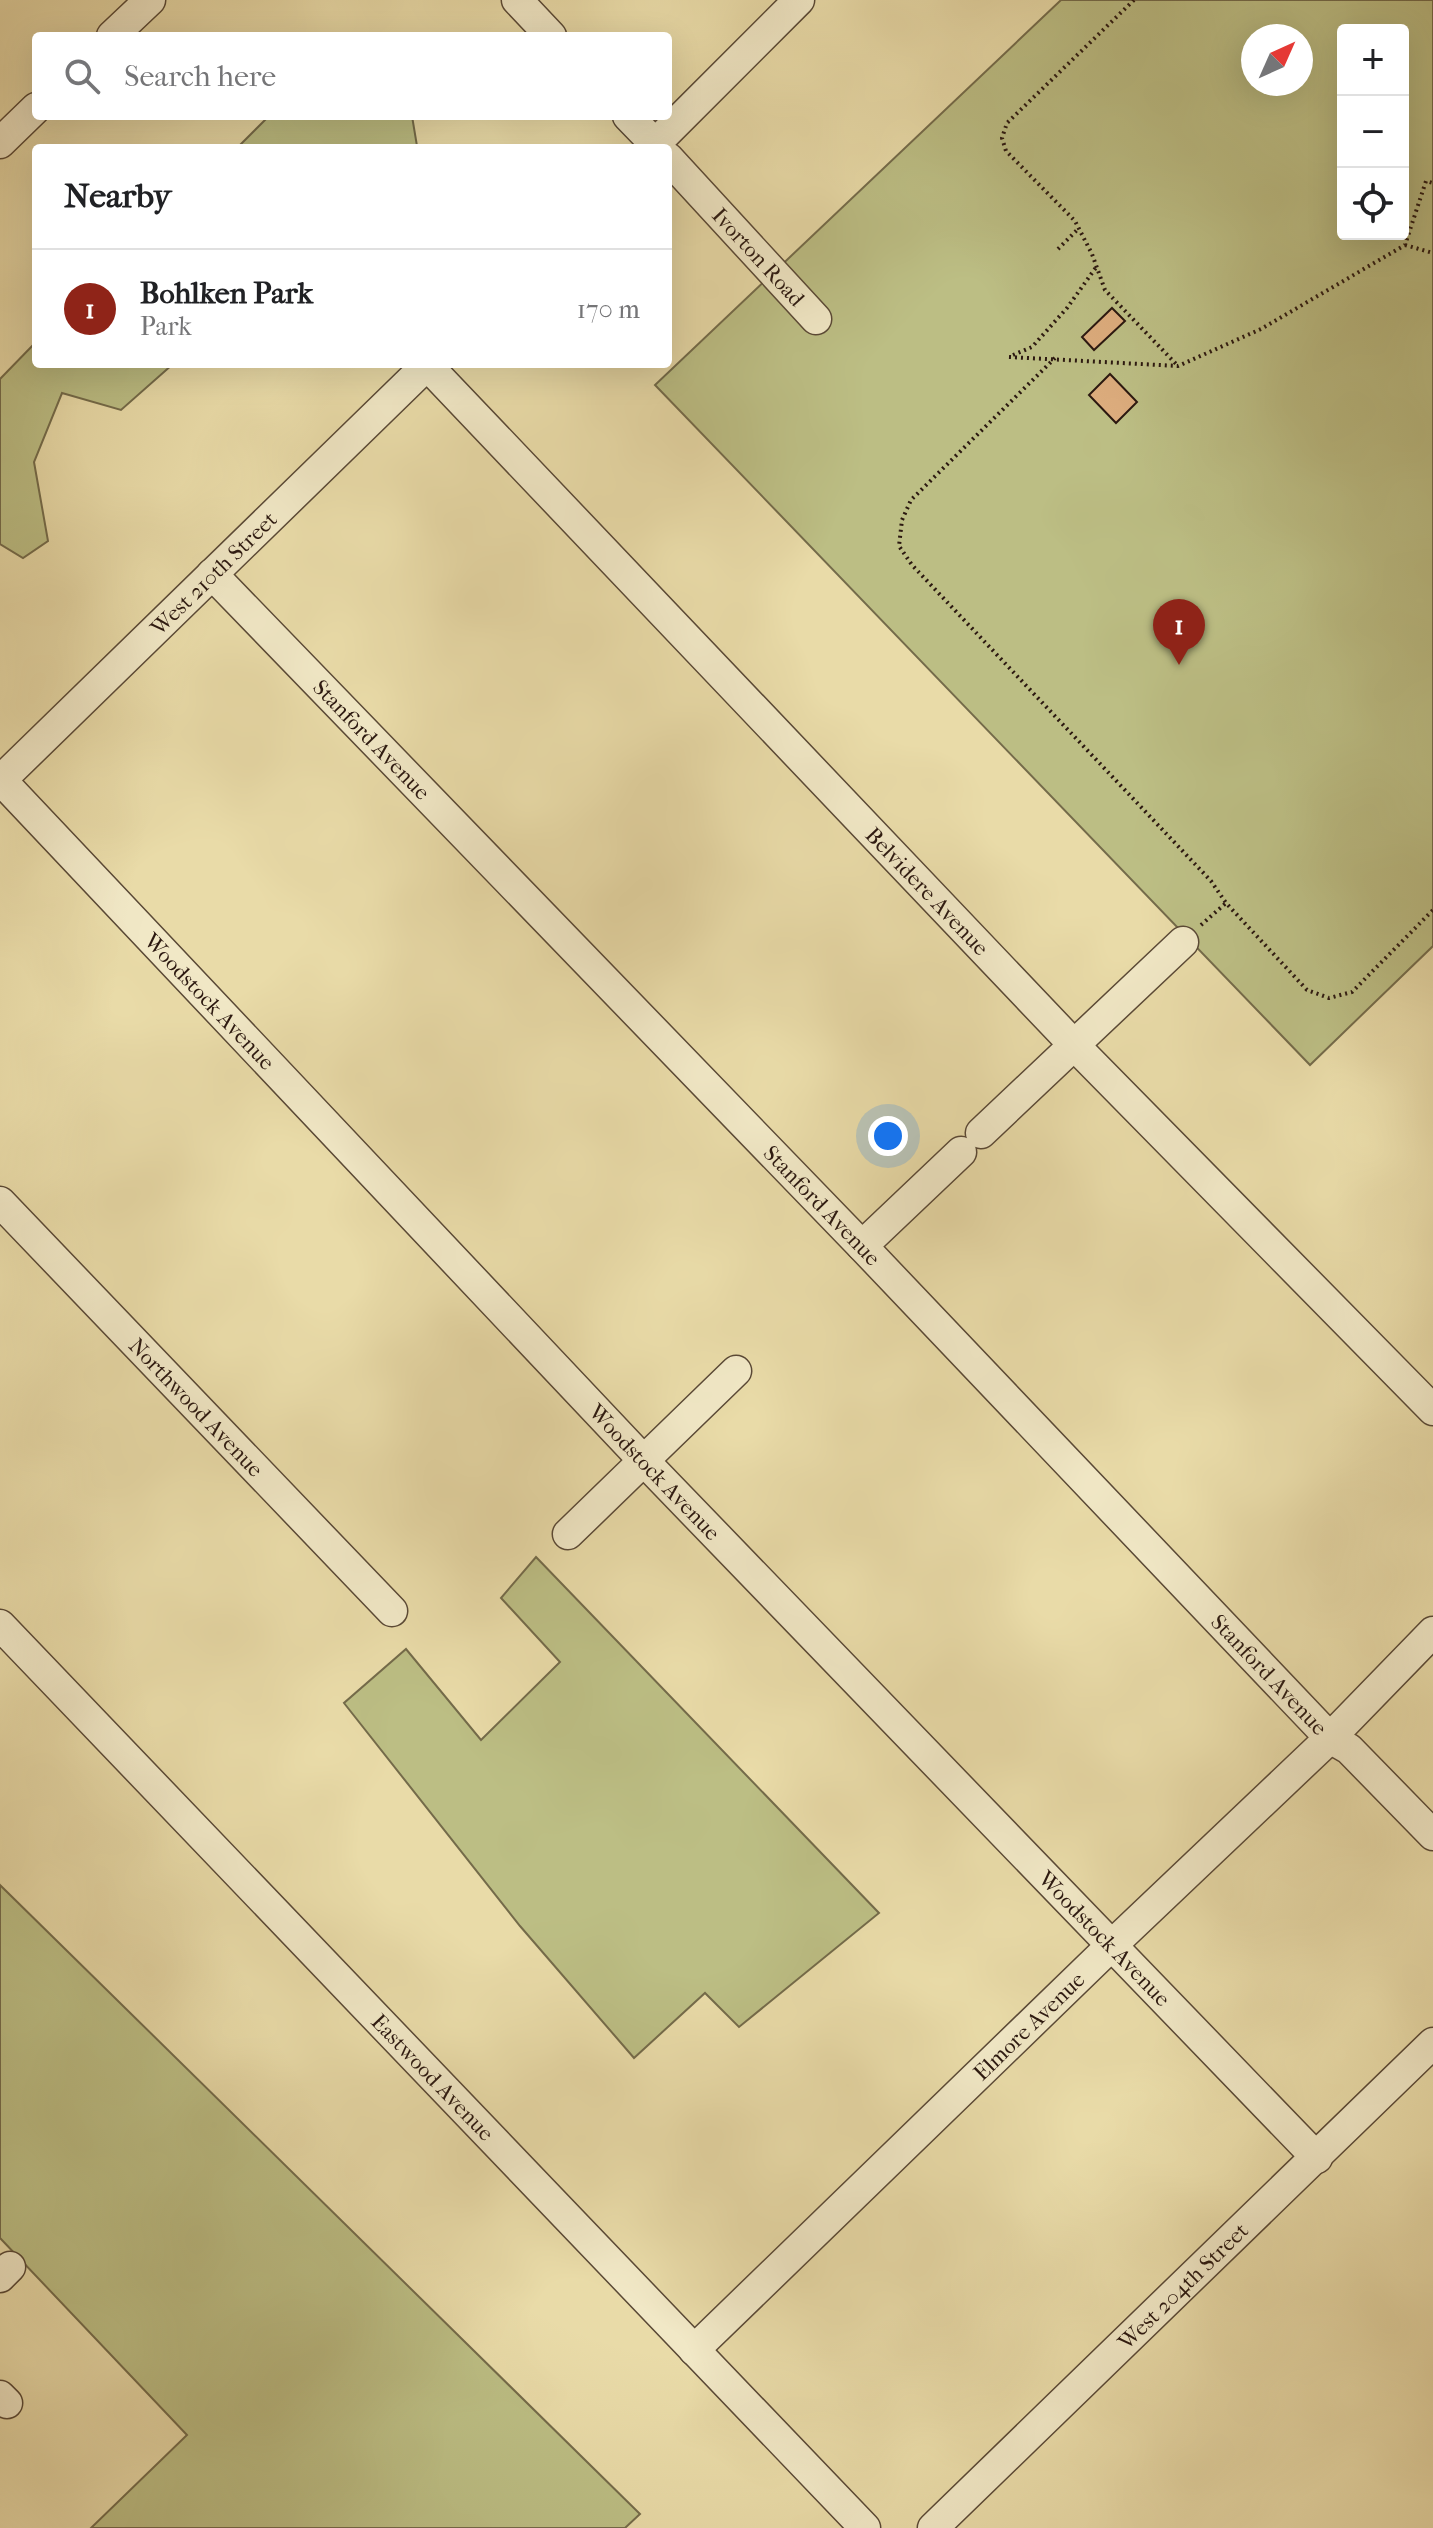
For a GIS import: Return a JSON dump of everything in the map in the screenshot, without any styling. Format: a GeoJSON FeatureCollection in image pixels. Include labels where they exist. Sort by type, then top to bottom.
{"type":"FeatureCollection","features":[{"type":"Feature","properties":{"kind":"street"},"geometry":{"type":"LineString","coordinates":[[116,32],[150,0]]}},
{"type":"Feature","properties":{"kind":"street"},"geometry":{"type":"LineString","coordinates":[[517,0],[547,32]]}},
{"type":"Feature","properties":{"kind":"street"},"geometry":{"type":"LineString","coordinates":[[664,144],[799,0]]}},
{"type":"Feature","properties":{"kind":"street"},"geometry":{"type":"LineString","coordinates":[[0,143],[32,112]]}},
{"type":"Feature","properties":{"kind":"street","name":"Ivorton Road"},"geometry":{"type":"LineString","coordinates":[[632,120],[653,144]]}},
{"type":"Feature","properties":{"kind":"street","name":"Ivorton Road"},"geometry":{"type":"LineString","coordinates":[[672,165],[816,319]]}},
{"type":"Feature","properties":{"kind":"street","name":"West 210th Street"},"geometry":{"type":"LineString","coordinates":[[1,780],[424,368]]}},
{"type":"Feature","properties":{"kind":"street","name":"Belvidere Avenue"},"geometry":{"type":"LineString","coordinates":[[430,368],[1075,1046],[1433,1410]]}},
{"type":"Feature","properties":{"kind":"street","name":"Stanford Avenue"},"geometry":{"type":"LineString","coordinates":[[212,574],[862,1246],[1330,1738],[1349,1749],[1433,1835]]}},
{"type":"Feature","properties":{"kind":"street","name":"Woodstock Avenue"},"geometry":{"type":"LineString","coordinates":[[1,780],[645,1462],[1317,2158]]}},
{"type":"Feature","properties":{"kind":"street"},"geometry":{"type":"LineString","coordinates":[[862,1246],[1183,942]]}},
{"type":"Feature","properties":{"kind":"street","name":"Northwood Avenue"},"geometry":{"type":"LineString","coordinates":[[0,1202],[392,1611]]}},
{"type":"Feature","properties":{"kind":"street"},"geometry":{"type":"LineString","coordinates":[[568,1534],[736,1371]]}},
{"type":"Feature","properties":{"kind":"street","name":"Elmore Avenue"},"geometry":{"type":"LineString","coordinates":[[694,2350],[1330,1738],[1433,1632]]}},
{"type":"Feature","properties":{"kind":"street","name":"Eastwood Avenue"},"geometry":{"type":"LineString","coordinates":[[7,1646],[865,2528]]}},
{"type":"Feature","properties":{"kind":"street","name":"West 204th Street"},"geometry":{"type":"LineString","coordinates":[[933,2528],[1433,2043]]}},
{"type":"Feature","properties":{"kind":"path"},"geometry":{"type":"LineString","coordinates":[[1134,0],[1007,123],[1002,138],[1006,151],[1079,228],[1105,290],[1178,366]]}},
{"type":"Feature","properties":{"kind":"path"},"geometry":{"type":"LineString","coordinates":[[1097,266],[1067,308],[1032,347],[1009,357],[1178,366],[1261,329],[1405,245],[1426,181],[1433,183]]}},
{"type":"Feature","properties":{"kind":"path"},"geometry":{"type":"LineString","coordinates":[[1058,249],[1079,228]]}},
{"type":"Feature","properties":{"kind":"path"},"geometry":{"type":"LineString","coordinates":[[1405,245],[1433,253]]}},
{"type":"Feature","properties":{"kind":"path"},"geometry":{"type":"LineString","coordinates":[[1055,358],[911,500],[902,520],[899,546],[912,565],[1211,881],[1226,903],[1307,990],[1329,998],[1352,992],[1433,910]]}},
{"type":"Feature","properties":{"kind":"path"},"geometry":{"type":"LineString","coordinates":[[1183,942],[1226,903]]}},
{"type":"Feature","properties":{"kind":"green space"},"geometry":{"type":"Polygon","coordinates":[[[1061,0],[1433,0],[1433,946],[1310,1065],[655,385],[1061,0]]]}},
{"type":"Feature","properties":{"kind":"green space"},"geometry":{"type":"Polygon","coordinates":[[[265,120],[413,120],[417,144],[241,144],[265,120]]]}},
{"type":"Feature","properties":{"kind":"green space"},"geometry":{"type":"Polygon","coordinates":[[[32,346],[32,368],[168,368],[121,410],[62,393],[34,462],[48,541],[23,558],[0,544],[0,379],[32,346]]]}},
{"type":"Feature","properties":{"kind":"green space"},"geometry":{"type":"Polygon","coordinates":[[[536,1557],[879,1913],[739,2027],[705,1993],[634,2058],[520,1926],[344,1703],[406,1649],[481,1740],[560,1662],[501,1598],[536,1557]]]}},
{"type":"Feature","properties":{"kind":"green space"},"geometry":{"type":"Polygon","coordinates":[[[0,1885],[640,2514],[625,2528],[91,2528],[187,2435],[0,2238],[0,1885]]]}},
{"type":"Feature","properties":{"kind":"building"},"geometry":{"type":"Polygon","coordinates":[[[1112,308],[1125,321],[1094,350],[1082,337],[1112,308]]]}},
{"type":"Feature","properties":{"kind":"building"},"geometry":{"type":"Polygon","coordinates":[[[1110,374],[1137,402],[1116,423],[1089,395],[1110,374]]]}},
{"type":"Feature","properties":{"kind":"place","name":"Bohlken Park"},"geometry":{"type":"Point","coordinates":[1179,665]}}]}
